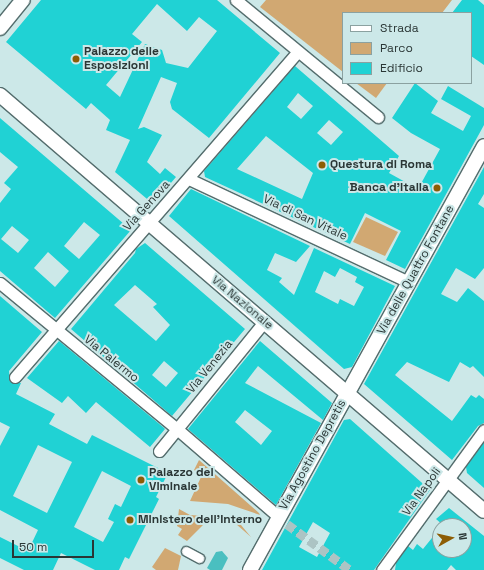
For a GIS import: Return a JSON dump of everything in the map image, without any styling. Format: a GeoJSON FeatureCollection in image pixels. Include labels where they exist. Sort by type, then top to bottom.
{"type":"FeatureCollection","features":[{"type":"Feature","properties":{"kind":"street"},"geometry":{"type":"LineString","coordinates":[[0,28],[23,0]]}},
{"type":"Feature","properties":{"kind":"street"},"geometry":{"type":"LineString","coordinates":[[236,0],[378,118]]}},
{"type":"Feature","properties":{"kind":"street","name":"Via Genova"},"geometry":{"type":"LineString","coordinates":[[15,377],[199,168],[298,52]]}},
{"type":"Feature","properties":{"kind":"street","name":"Via Nazionale"},"geometry":{"type":"LineString","coordinates":[[0,95],[484,511]]}},
{"type":"Feature","properties":{"kind":"street","name":"Via delle Quattro Fontane"},"geometry":{"type":"LineString","coordinates":[[348,393],[484,146]]}},
{"type":"Feature","properties":{"kind":"street","name":"Via di San Vitale"},"geometry":{"type":"LineString","coordinates":[[189,179],[409,282]]}},
{"type":"Feature","properties":{"kind":"street","name":"Via Palermo"},"geometry":{"type":"LineString","coordinates":[[0,283],[55,330],[177,429],[283,520]]}},
{"type":"Feature","properties":{"kind":"street","name":"Via Venezia"},"geometry":{"type":"LineString","coordinates":[[159,451],[264,322]]}},
{"type":"Feature","properties":{"kind":"street","name":"Via Agostino Depretis"},"geometry":{"type":"LineString","coordinates":[[250,570],[283,520],[348,393]]}},
{"type":"Feature","properties":{"kind":"street","name":"Via Napoli"},"geometry":{"type":"LineString","coordinates":[[382,570],[484,430]]}},
{"type":"Feature","properties":{"kind":"street"},"geometry":{"type":"LineString","coordinates":[[186,551],[199,558]]}},
{"type":"Feature","properties":{"kind":"green space"},"geometry":{"type":"Polygon","coordinates":[[[266,0],[452,0],[443,12],[342,12],[342,71],[260,7],[266,0]]]}},
{"type":"Feature","properties":{"kind":"green space"},"geometry":{"type":"Polygon","coordinates":[[[357,84],[386,84],[376,98],[357,84]]]}},
{"type":"Feature","properties":{"kind":"green space"},"geometry":{"type":"Polygon","coordinates":[[[366,217],[398,232],[385,256],[353,242],[366,217]]]}},
{"type":"Feature","properties":{"kind":"green space"},"geometry":{"type":"Polygon","coordinates":[[[199,460],[260,515],[228,504],[190,501],[202,475],[194,470],[199,460]]]}},
{"type":"Feature","properties":{"kind":"green space"},"geometry":{"type":"Polygon","coordinates":[[[179,509],[190,515],[219,517],[231,520],[241,525],[251,537],[236,524],[219,519],[204,524],[187,541],[178,535],[182,529],[177,526],[179,509]]]}},
{"type":"Feature","properties":{"kind":"green space"},"geometry":{"type":"Polygon","coordinates":[[[165,548],[181,556],[178,570],[156,570],[152,567],[165,548]]]}},
{"type":"Feature","properties":{"kind":"water"},"geometry":{"type":"Polygon","coordinates":[[[222,551],[228,558],[222,570],[210,570],[207,568],[216,552],[222,551]]]}},
{"type":"Feature","properties":{"kind":"building"},"geometry":{"type":"Polygon","coordinates":[[[41,0],[217,0],[280,53],[209,138],[172,109],[170,102],[177,83],[161,77],[138,129],[144,127],[162,135],[147,162],[160,174],[165,168],[176,177],[153,204],[115,172],[130,140],[106,130],[110,120],[91,103],[86,109],[6,42],[41,0]],[[157,4],[132,34],[142,42],[106,85],[120,97],[145,44],[162,50],[166,63],[188,68],[217,31],[199,17],[187,31],[157,4]]]}},
{"type":"Feature","properties":{"kind":"building"},"geometry":{"type":"Polygon","coordinates":[[[462,0],[478,0],[484,5],[484,65],[472,57],[472,12],[453,12],[462,0]]]}},
{"type":"Feature","properties":{"kind":"building"},"geometry":{"type":"Polygon","coordinates":[[[295,66],[399,156],[389,173],[418,189],[440,149],[411,133],[392,118],[414,84],[438,101],[431,113],[463,131],[471,116],[441,99],[448,86],[484,108],[484,125],[405,269],[386,260],[401,231],[365,213],[350,244],[205,177],[204,171],[295,66]],[[298,93],[287,107],[301,119],[313,106],[298,93]],[[329,120],[317,133],[331,145],[343,132],[329,120]],[[266,136],[237,169],[302,199],[313,173],[266,136]]]}},
{"type":"Feature","properties":{"kind":"building"},"geometry":{"type":"Polygon","coordinates":[[[0,118],[131,230],[55,318],[0,271],[0,203],[11,189],[4,183],[18,167],[0,152],[0,118]],[[84,222],[64,246],[79,259],[100,235],[84,222]],[[12,226],[1,239],[18,253],[29,240],[12,226]],[[48,252],[34,268],[55,287],[69,271],[48,252]]]}},
{"type":"Feature","properties":{"kind":"building"},"geometry":{"type":"Polygon","coordinates":[[[484,167],[484,194],[478,204],[484,208],[484,268],[475,279],[456,268],[441,294],[457,302],[468,288],[484,301],[484,377],[473,366],[470,368],[460,362],[449,382],[407,362],[395,375],[452,421],[471,395],[476,398],[479,395],[484,399],[484,423],[478,426],[452,460],[364,384],[484,167]]]}},
{"type":"Feature","properties":{"kind":"building"},"geometry":{"type":"Polygon","coordinates":[[[191,189],[310,246],[296,262],[275,253],[267,270],[282,278],[279,282],[294,295],[314,248],[395,286],[352,367],[344,369],[169,216],[191,189]],[[340,268],[335,277],[324,271],[315,292],[338,304],[340,299],[354,306],[364,287],[355,282],[357,277],[340,268]]]}},
{"type":"Feature","properties":{"kind":"building"},"geometry":{"type":"Polygon","coordinates":[[[145,243],[245,329],[172,416],[71,329],[135,253],[136,249],[145,243]],[[135,285],[114,305],[156,341],[170,325],[153,307],[157,304],[135,285]],[[164,361],[152,375],[166,387],[178,373],[164,361]]]}},
{"type":"Feature","properties":{"kind":"building","name":"Palazzo del Viminale"},"geometry":{"type":"Polygon","coordinates":[[[0,296],[42,332],[9,371],[10,382],[21,383],[16,394],[55,414],[49,424],[87,444],[92,435],[168,473],[156,497],[159,499],[129,559],[125,557],[119,570],[95,570],[61,553],[53,570],[24,570],[0,558],[0,537],[28,551],[38,530],[0,510],[0,446],[10,427],[0,422],[0,296]],[[38,445],[13,496],[47,513],[72,462],[38,445]],[[102,471],[74,527],[103,542],[114,522],[108,519],[115,504],[121,507],[131,486],[102,471]]]}},
{"type":"Feature","properties":{"kind":"building"},"geometry":{"type":"Polygon","coordinates":[[[59,341],[165,429],[150,447],[96,402],[86,413],[68,396],[62,403],[27,378],[59,341]]]}},
{"type":"Feature","properties":{"kind":"building"},"geometry":{"type":"Polygon","coordinates":[[[260,341],[332,403],[323,420],[258,366],[245,383],[321,423],[276,505],[188,429],[260,341]],[[245,410],[235,422],[261,445],[272,431],[245,410]]]}},
{"type":"Feature","properties":{"kind":"building"},"geometry":{"type":"Polygon","coordinates":[[[350,419],[430,490],[374,570],[262,570],[344,420],[350,419]],[[313,522],[299,547],[317,557],[330,533],[313,522]]]}},
{"type":"Feature","properties":{"kind":"building"},"geometry":{"type":"Polygon","coordinates":[[[484,442],[484,488],[467,473],[466,467],[484,442]]]}},
{"type":"Feature","properties":{"kind":"building"},"geometry":{"type":"Polygon","coordinates":[[[449,508],[462,518],[437,518],[449,508]]]}},
{"type":"Feature","properties":{"kind":"building"},"geometry":{"type":"Polygon","coordinates":[[[472,526],[484,536],[484,570],[456,570],[451,565],[447,570],[395,570],[396,563],[408,546],[413,550],[417,544],[423,549],[432,538],[432,558],[472,558],[472,526]]]}},
{"type":"Feature","properties":{"kind":"tunnel"},"geometry":{"type":"LineString","coordinates":[[287,524],[350,570]]}},
{"type":"Feature","properties":{"kind":"place","name":"Palazzo delle Esposizioni"},"geometry":{"type":"Point","coordinates":[76,59]}},
{"type":"Feature","properties":{"kind":"place","name":"Questura di Roma"},"geometry":{"type":"Point","coordinates":[322,165]}},
{"type":"Feature","properties":{"kind":"place","name":"Banca d'Italia"},"geometry":{"type":"Point","coordinates":[437,188]}},
{"type":"Feature","properties":{"kind":"place","name":"Palazzo del Viminale"},"geometry":{"type":"Point","coordinates":[141,480]}},
{"type":"Feature","properties":{"kind":"place","name":"Ministero dell'Interno"},"geometry":{"type":"Point","coordinates":[130,520]}}]}
